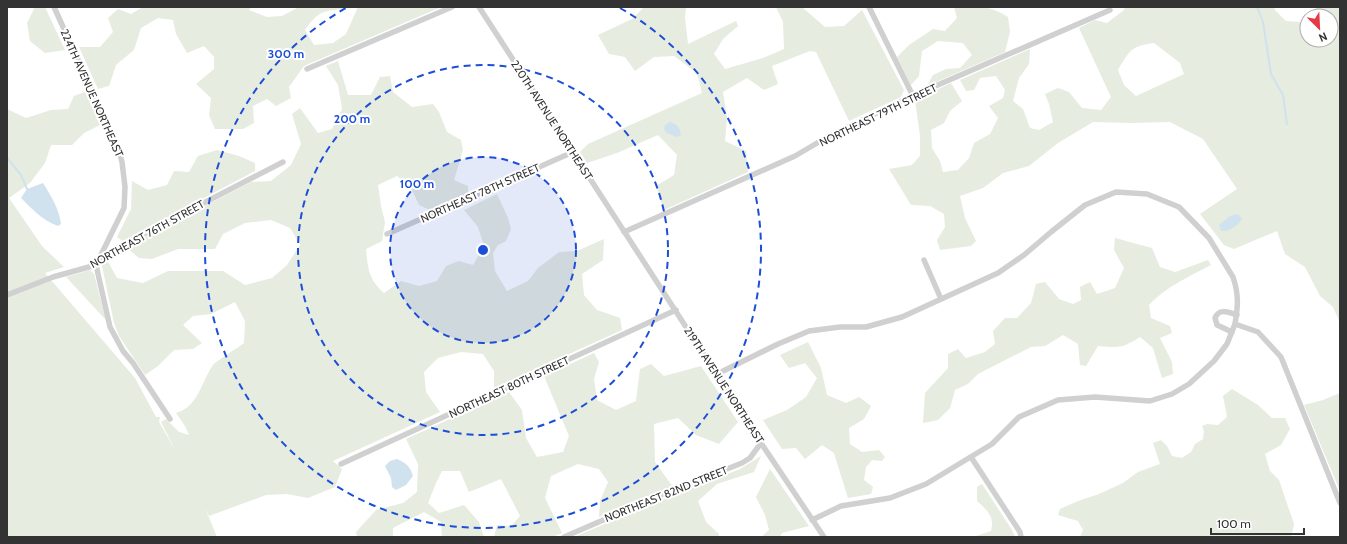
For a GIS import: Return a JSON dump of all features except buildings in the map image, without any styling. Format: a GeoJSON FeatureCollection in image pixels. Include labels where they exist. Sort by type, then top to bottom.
{"type":"FeatureCollection","features":[{"type":"Feature","properties":{"kind":"street","name":"224TH AVENUE NORTHEAST"},"geometry":{"type":"LineString","coordinates":[[54,7],[103,115],[122,162],[125,187],[124,208],[96,265]]}},
{"type":"Feature","properties":{"kind":"street"},"geometry":{"type":"LineString","coordinates":[[307,69],[452,7]]}},
{"type":"Feature","properties":{"kind":"street","name":"220TH AVENUE NORTHEAST"},"geometry":{"type":"LineString","coordinates":[[480,7],[624,232]]}},
{"type":"Feature","properties":{"kind":"street"},"geometry":{"type":"LineString","coordinates":[[869,7],[913,96]]}},
{"type":"Feature","properties":{"kind":"street","name":"NORTHEAST 79TH STREET"},"geometry":{"type":"LineString","coordinates":[[624,232],[796,156],[829,136],[913,96],[1110,10]]}},
{"type":"Feature","properties":{"kind":"street","name":"NORTHEAST 78TH STREET"},"geometry":{"type":"LineString","coordinates":[[387,234],[572,152]]}},
{"type":"Feature","properties":{"kind":"street","name":"NORTHEAST 76TH STREET"},"geometry":{"type":"LineString","coordinates":[[7,296],[53,277],[96,265],[111,251],[283,162]]}},
{"type":"Feature","properties":{"kind":"street"},"geometry":{"type":"LineString","coordinates":[[717,374],[778,344],[809,331],[840,327],[866,327],[902,317],[998,273],[1024,255],[1050,232],[1085,205],[1116,192],[1147,194],[1179,207],[1209,238],[1233,277],[1238,292],[1239,304],[1235,324],[1227,344],[1214,361],[1189,384],[1172,394],[1150,401],[1096,397],[1058,400],[1019,417],[992,444],[921,486],[890,498],[841,506],[812,520]]}},
{"type":"Feature","properties":{"kind":"street","name":"219TH AVENUE NORTHEAST"},"geometry":{"type":"LineString","coordinates":[[624,232],[824,537]]}},
{"type":"Feature","properties":{"kind":"street"},"geometry":{"type":"LineString","coordinates":[[924,260],[941,299]]}},
{"type":"Feature","properties":{"kind":"street"},"geometry":{"type":"LineString","coordinates":[[96,265],[110,326],[123,351],[133,363],[170,419]]}},
{"type":"Feature","properties":{"kind":"street","name":"NORTHEAST 80TH STREET"},"geometry":{"type":"LineString","coordinates":[[342,464],[676,310]]}},
{"type":"Feature","properties":{"kind":"street"},"geometry":{"type":"LineString","coordinates":[[1232,332],[1217,326],[1215,318],[1217,313],[1222,311],[1236,315]]}},
{"type":"Feature","properties":{"kind":"street"},"geometry":{"type":"LineString","coordinates":[[1235,324],[1258,332],[1281,357],[1340,503]]}},
{"type":"Feature","properties":{"kind":"street","name":"NORTHEAST 82ND STREET"},"geometry":{"type":"LineString","coordinates":[[564,537],[661,495],[742,463],[750,458],[761,443]]}},
{"type":"Feature","properties":{"kind":"street"},"geometry":{"type":"LineString","coordinates":[[971,457],[1020,532],[1021,537]]}},
{"type":"Feature","properties":{"kind":"shaded area"},"geometry":{"type":"Polygon","coordinates":[[[35,7],[45,7],[65,50],[45,53],[30,41],[27,23],[35,7]]]}},
{"type":"Feature","properties":{"kind":"shaded area"},"geometry":{"type":"Polygon","coordinates":[[[143,7],[251,7],[249,10],[267,17],[282,16],[299,7],[344,7],[344,9],[325,12],[313,19],[309,24],[305,30],[314,45],[333,43],[346,34],[358,7],[441,7],[304,66],[289,87],[291,98],[276,106],[267,99],[253,106],[254,123],[243,129],[215,129],[209,115],[211,98],[196,84],[214,69],[214,57],[204,46],[187,53],[176,34],[173,20],[158,18],[141,28],[134,50],[116,65],[109,86],[98,89],[79,47],[100,47],[113,32],[108,18],[118,9],[131,14],[143,7]]]}},
{"type":"Feature","properties":{"kind":"shaded area"},"geometry":{"type":"Polygon","coordinates":[[[644,7],[686,7],[685,17],[688,44],[736,21],[738,26],[723,39],[714,54],[725,69],[763,58],[784,49],[783,22],[776,7],[802,7],[825,27],[844,26],[862,10],[904,90],[901,97],[849,121],[816,52],[810,51],[772,66],[778,84],[764,90],[747,78],[723,92],[727,118],[725,141],[746,151],[748,172],[664,210],[656,186],[674,175],[677,155],[658,135],[617,153],[587,163],[580,152],[588,144],[702,93],[697,73],[674,56],[654,57],[635,71],[625,57],[609,54],[598,35],[632,19],[644,7]]]}},
{"type":"Feature","properties":{"kind":"shaded area"},"geometry":{"type":"Polygon","coordinates":[[[954,7],[988,8],[1008,17],[1010,32],[1005,52],[927,86],[933,75],[946,69],[960,68],[972,55],[963,43],[938,41],[922,51],[919,76],[911,85],[897,57],[909,45],[933,29],[945,31],[957,18],[954,7]]]}},
{"type":"Feature","properties":{"kind":"shaded area"},"geometry":{"type":"Polygon","coordinates":[[[1125,7],[1274,7],[1286,21],[1299,22],[1299,48],[1339,48],[1339,8],[1315,7],[1340,7],[1340,323],[1333,307],[1320,296],[1305,267],[1285,254],[1277,231],[1234,249],[1224,245],[1200,214],[1237,189],[1203,139],[1170,122],[1093,122],[1058,143],[1029,166],[1003,173],[983,188],[960,196],[965,218],[976,241],[971,246],[940,250],[937,240],[945,227],[944,214],[930,206],[911,205],[889,169],[912,165],[920,156],[920,136],[915,100],[951,83],[962,101],[950,111],[944,123],[931,130],[932,148],[940,161],[943,172],[958,170],[969,158],[974,143],[990,134],[998,118],[989,106],[1003,98],[1005,90],[996,76],[980,78],[974,90],[966,91],[960,80],[1030,49],[1029,64],[1019,78],[1013,101],[1023,109],[1030,128],[1039,130],[1053,122],[1045,94],[1058,88],[1069,92],[1082,108],[1101,110],[1111,97],[1079,28],[1095,20],[1107,23],[1124,10],[1125,7]],[[1154,43],[1146,44],[1132,50],[1118,70],[1124,85],[1136,96],[1184,74],[1180,63],[1154,43]]]}},
{"type":"Feature","properties":{"kind":"shaded area"},"geometry":{"type":"Polygon","coordinates":[[[338,61],[348,95],[371,95],[380,77],[390,76],[393,92],[412,107],[433,104],[439,112],[447,132],[461,140],[463,150],[454,180],[468,186],[468,193],[430,210],[419,205],[411,188],[397,176],[378,185],[385,222],[382,241],[366,249],[368,268],[372,278],[384,293],[401,281],[419,286],[437,281],[446,266],[459,261],[473,265],[484,246],[478,227],[464,210],[497,194],[508,218],[511,229],[506,241],[498,245],[493,253],[495,271],[507,291],[528,281],[538,268],[559,252],[577,251],[604,239],[603,260],[582,274],[584,295],[597,310],[620,318],[622,330],[494,388],[494,371],[483,354],[461,352],[438,358],[424,372],[426,392],[440,412],[333,461],[342,469],[335,487],[308,498],[287,494],[266,495],[209,516],[205,508],[217,537],[7,537],[7,109],[26,118],[51,110],[68,109],[74,96],[85,92],[100,125],[84,133],[72,145],[51,145],[45,163],[30,183],[9,198],[42,246],[64,267],[45,273],[135,378],[156,417],[160,417],[159,422],[175,450],[161,422],[166,419],[179,432],[189,435],[176,413],[184,410],[195,399],[213,365],[244,343],[245,321],[235,302],[211,314],[193,316],[183,325],[202,343],[193,349],[174,350],[158,366],[145,375],[119,336],[114,323],[102,266],[106,258],[117,278],[143,283],[168,271],[223,271],[245,285],[272,278],[287,265],[300,245],[290,228],[271,220],[245,223],[223,234],[215,249],[178,249],[152,259],[139,258],[126,247],[251,182],[271,181],[291,165],[301,144],[292,114],[300,108],[318,133],[332,129],[342,109],[338,85],[326,66],[338,61]]]}},
{"type":"Feature","properties":{"kind":"shaded area"},"geometry":{"type":"Polygon","coordinates":[[[217,150],[239,156],[255,163],[255,171],[123,241],[117,237],[131,209],[132,181],[148,190],[167,185],[174,171],[189,172],[198,156],[217,150]]]}},
{"type":"Feature","properties":{"kind":"shaded area"},"geometry":{"type":"Polygon","coordinates":[[[1115,238],[1152,248],[1160,267],[1175,272],[1208,260],[1211,265],[1170,288],[1149,305],[1151,318],[1170,326],[1172,333],[1160,338],[1172,362],[1173,374],[1162,378],[1153,348],[1140,337],[1125,345],[1111,347],[1098,346],[1086,366],[1080,365],[1078,344],[1063,335],[1045,346],[1031,347],[978,374],[968,384],[955,390],[950,408],[938,420],[923,423],[925,393],[948,368],[948,354],[958,349],[966,358],[985,352],[995,344],[993,331],[1005,318],[1017,318],[1031,303],[1036,284],[1045,282],[1059,299],[1073,304],[1081,300],[1080,287],[1090,282],[1097,294],[1115,288],[1124,268],[1114,250],[1115,238]]]}},
{"type":"Feature","properties":{"kind":"shaded area"},"geometry":{"type":"Polygon","coordinates":[[[90,270],[94,274],[106,320],[66,277],[90,270]]]}},
{"type":"Feature","properties":{"kind":"shaded area"},"geometry":{"type":"Polygon","coordinates":[[[808,342],[821,368],[827,395],[846,403],[859,397],[871,406],[864,419],[849,428],[850,444],[862,452],[879,450],[885,457],[882,461],[872,460],[866,467],[864,480],[873,487],[871,494],[848,498],[834,453],[822,445],[805,459],[796,448],[782,449],[763,420],[787,410],[806,397],[817,378],[805,363],[789,368],[780,355],[808,342]]]}},
{"type":"Feature","properties":{"kind":"shaded area"},"geometry":{"type":"Polygon","coordinates":[[[594,353],[599,362],[594,379],[597,400],[616,410],[636,401],[640,369],[651,364],[664,376],[701,366],[738,422],[719,444],[696,435],[678,418],[654,424],[655,462],[673,487],[599,517],[600,501],[608,482],[599,469],[578,464],[551,476],[545,498],[562,533],[552,537],[494,537],[497,525],[511,526],[520,516],[501,479],[469,492],[460,471],[442,471],[428,503],[439,513],[464,505],[479,522],[484,537],[442,537],[441,522],[424,512],[393,528],[393,537],[357,537],[356,532],[376,510],[403,503],[417,492],[418,464],[406,439],[509,392],[522,410],[526,438],[537,457],[563,452],[569,436],[544,376],[594,353]]]}},
{"type":"Feature","properties":{"kind":"shaded area"},"geometry":{"type":"Polygon","coordinates":[[[1232,389],[1258,405],[1272,418],[1285,418],[1290,429],[1281,445],[1265,454],[1270,471],[1279,480],[1294,524],[1291,537],[1080,537],[1083,530],[1078,521],[1058,515],[1060,509],[1099,494],[1123,483],[1138,472],[1160,464],[1153,443],[1161,440],[1167,446],[1172,456],[1182,458],[1191,452],[1195,444],[1203,439],[1204,431],[1202,426],[1207,424],[1218,425],[1227,417],[1223,396],[1232,389]]]}},
{"type":"Feature","properties":{"kind":"shaded area"},"geometry":{"type":"Polygon","coordinates":[[[1340,393],[1340,491],[1304,405],[1323,400],[1340,393]]]}},
{"type":"Feature","properties":{"kind":"shaded area"},"geometry":{"type":"Polygon","coordinates":[[[761,456],[754,472],[717,484],[698,501],[706,522],[719,534],[719,537],[574,537],[740,469],[761,456]]]}},
{"type":"Feature","properties":{"kind":"shaded area"},"geometry":{"type":"Polygon","coordinates":[[[770,469],[809,526],[782,533],[780,537],[761,537],[769,530],[765,515],[756,497],[770,469]]]}},
{"type":"Feature","properties":{"kind":"shaded area"},"geometry":{"type":"Polygon","coordinates":[[[982,484],[1015,537],[973,537],[991,531],[992,526],[989,514],[977,501],[977,487],[982,484]]]}},
{"type":"Feature","properties":{"kind":"water"},"geometry":{"type":"Polygon","coordinates":[[[670,122],[678,126],[681,135],[677,137],[667,133],[664,129],[665,125],[670,122]]]}},
{"type":"Feature","properties":{"kind":"water"},"geometry":{"type":"Polygon","coordinates":[[[43,183],[54,202],[58,213],[61,224],[58,226],[42,217],[21,198],[27,189],[43,183]]]}},
{"type":"Feature","properties":{"kind":"water"},"geometry":{"type":"Polygon","coordinates":[[[1238,214],[1242,219],[1238,224],[1233,228],[1221,231],[1219,225],[1230,216],[1238,214]]]}},
{"type":"Feature","properties":{"kind":"water"},"geometry":{"type":"Polygon","coordinates":[[[397,459],[407,465],[413,476],[406,485],[396,490],[392,487],[391,478],[385,466],[390,461],[397,459]]]}},
{"type":"Feature","properties":{"kind":"waterway"},"geometry":{"type":"LineString","coordinates":[[1257,7],[1263,22],[1271,74],[1283,95],[1287,124]]}},
{"type":"Feature","properties":{"kind":"waterway"},"geometry":{"type":"LineString","coordinates":[[7,158],[21,175],[27,189]]}}]}
